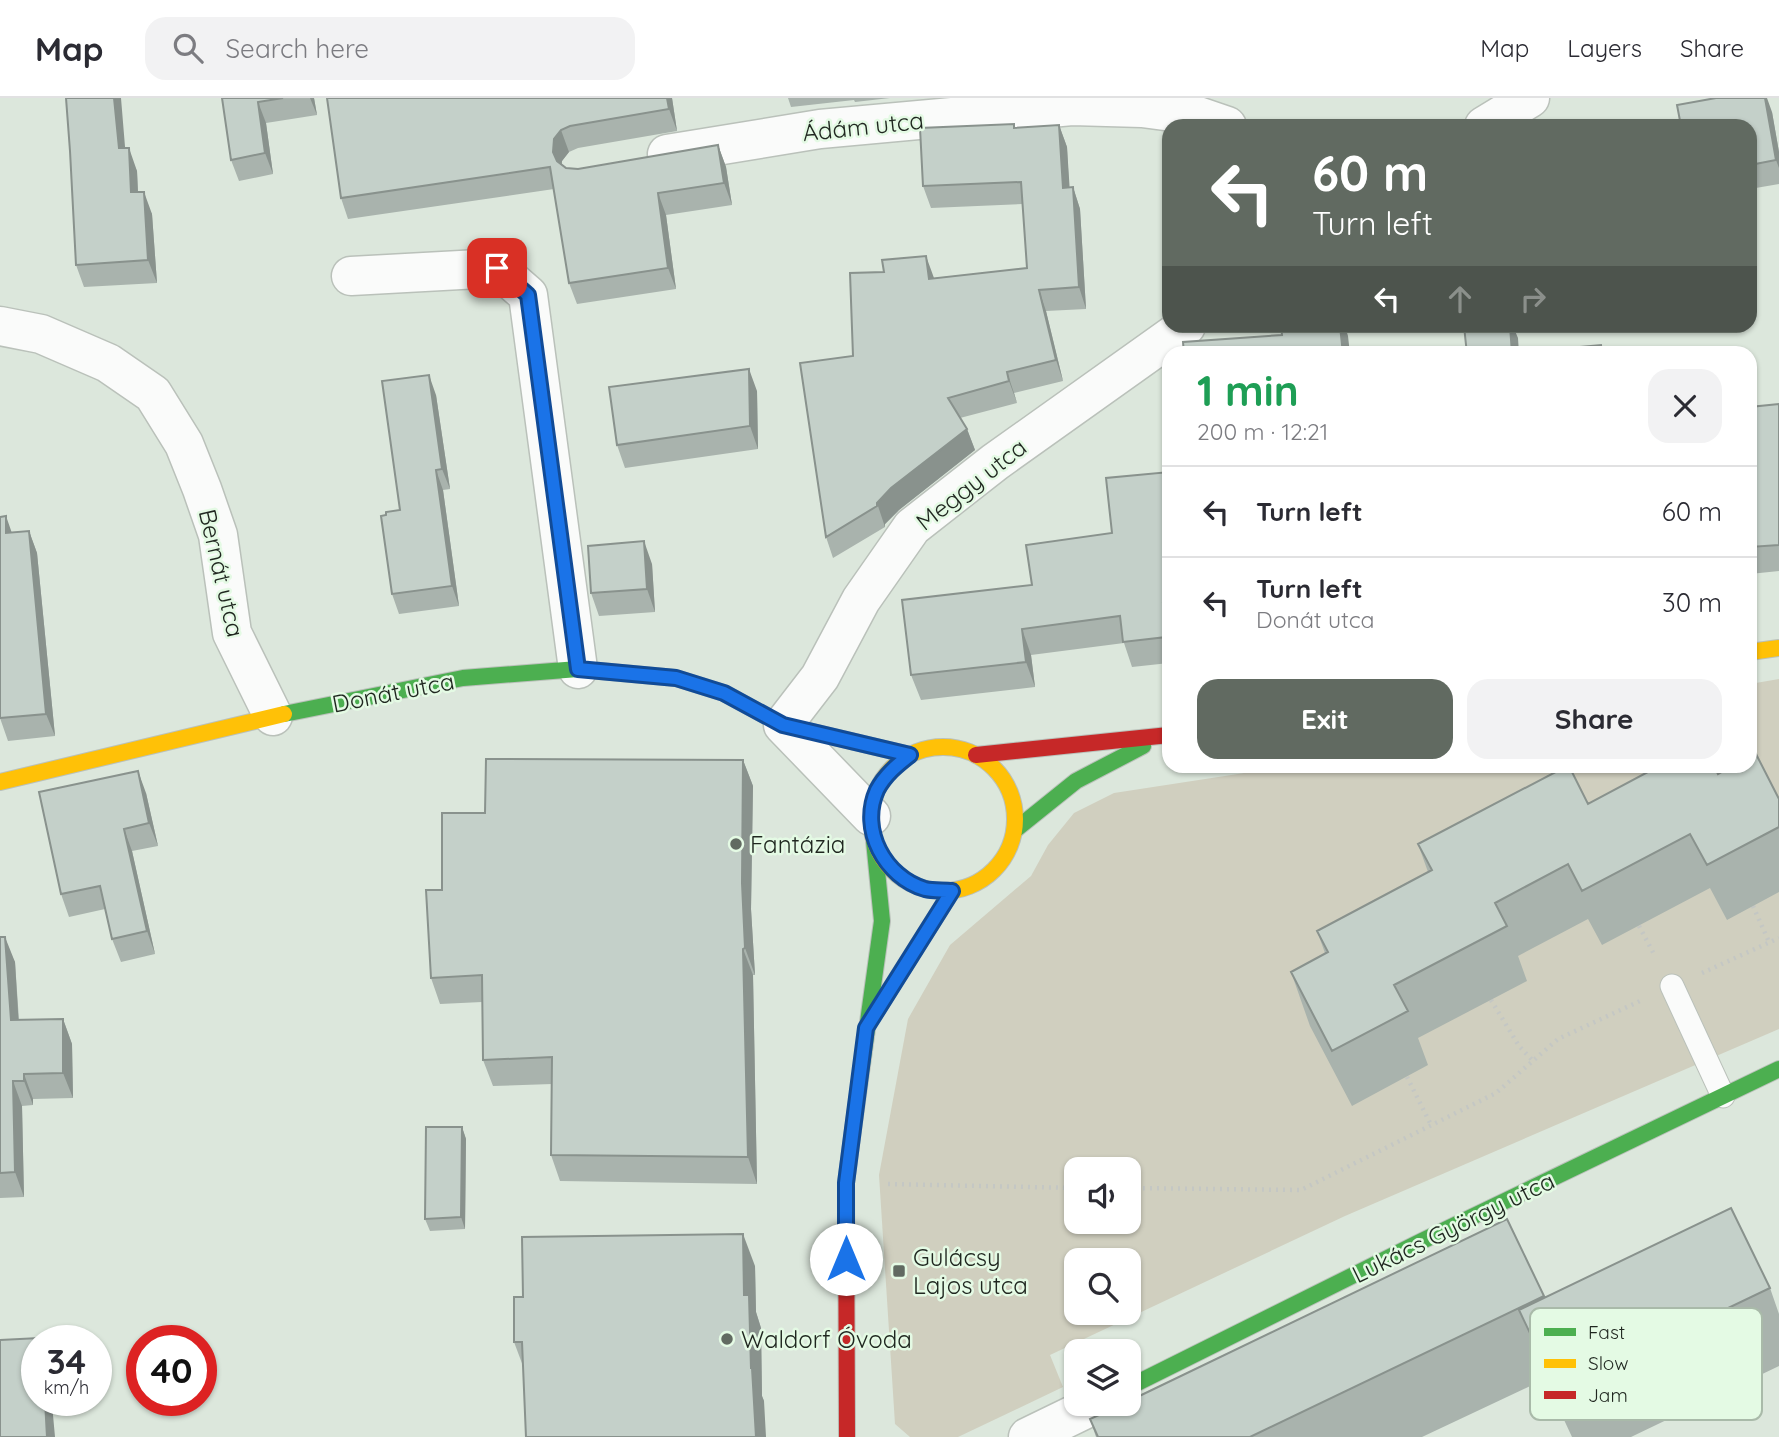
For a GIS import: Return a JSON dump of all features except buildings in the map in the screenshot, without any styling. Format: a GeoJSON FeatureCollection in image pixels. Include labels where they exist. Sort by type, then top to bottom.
{"type":"FeatureCollection","features":[{"type":"Feature","properties":{"kind":"street"},"geometry":{"type":"LineString","coordinates":[[1496,119],[1530,98]]}},
{"type":"Feature","properties":{"kind":"street","name":"Ádám utca"},"geometry":{"type":"LineString","coordinates":[[635,160],[820,129],[1071,102],[1142,108],[1207,119]]}},
{"type":"Feature","properties":{"kind":"street"},"geometry":{"type":"LineString","coordinates":[[351,276],[497,268],[528,295],[578,669]]}},
{"type":"Feature","properties":{"kind":"street","name":"Bernát utca"},"geometry":{"type":"LineString","coordinates":[[0,326],[41,334],[108,363],[153,394],[184,444],[202,489],[218,535],[232,633],[273,716]]}},
{"type":"Feature","properties":{"kind":"street","name":"Meggy utca"},"geometry":{"type":"LineString","coordinates":[[783,725],[820,677],[861,600],[912,527],[995,463],[1176,333]]}},
{"type":"Feature","properties":{"kind":"street"},"geometry":{"type":"LineString","coordinates":[[1757,651],[1779,648]]}},
{"type":"Feature","properties":{"kind":"street","name":"Donát utca"},"geometry":{"type":"LineString","coordinates":[[0,782],[273,716],[463,678],[578,669],[676,678],[724,693],[783,725],[910,755]]}},
{"type":"Feature","properties":{"kind":"street","name":"Donát utca"},"geometry":{"type":"LineString","coordinates":[[783,725],[873,828]]}},
{"type":"Feature","properties":{"kind":"street"},"geometry":{"type":"LineString","coordinates":[[976,755],[1162,735]]}},
{"type":"Feature","properties":{"kind":"street"},"geometry":{"type":"LineString","coordinates":[[1015,830],[1076,781],[1162,737]]}},
{"type":"Feature","properties":{"kind":"street"},"geometry":{"type":"LineString","coordinates":[[847,1437],[846,1183],[882,921],[873,828],[877,792],[890,770],[910,755],[932,748],[954,748],[976,755],[994,768],[1008,786],[1015,808],[1015,830],[1008,852],[994,870],[976,883],[952,891],[927,890],[904,880],[886,863],[873,828]]}},
{"type":"Feature","properties":{"kind":"street"},"geometry":{"type":"LineString","coordinates":[[866,1028],[952,891]]}},
{"type":"Feature","properties":{"kind":"street","name":"Lukács György utca"},"geometry":{"type":"LineString","coordinates":[[1141,1381],[1422,1241],[1779,1069]]}},
{"type":"Feature","properties":{"kind":"street"},"geometry":{"type":"LineString","coordinates":[[1028,1437],[1071,1416]]}},
{"type":"Feature","properties":{"kind":"lane"},"geometry":{"type":"LineString","coordinates":[[1672,986],[1723,1096]]}},
{"type":"Feature","properties":{"kind":"path"},"geometry":{"type":"LineString","coordinates":[[1752,906],[1769,942]]}},
{"type":"Feature","properties":{"kind":"path"},"geometry":{"type":"LineString","coordinates":[[1141,1188],[1301,1189],[1496,1093],[1558,1039],[1779,938]]}},
{"type":"Feature","properties":{"kind":"path"},"geometry":{"type":"LineString","coordinates":[[1491,1000],[1519,1046],[1533,1061]]}},
{"type":"Feature","properties":{"kind":"path"},"geometry":{"type":"LineString","coordinates":[[1407,1077],[1431,1125]]}},
{"type":"Feature","properties":{"kind":"path"},"geometry":{"type":"LineString","coordinates":[[846,1183],[1064,1188]]}},
{"type":"Feature","properties":{"kind":"shaded area"},"geometry":{"type":"Polygon","coordinates":[[[1779,679],[1779,1029],[1345,1216],[1141,1312],[1141,1248],[1064,1248],[1064,1325],[1114,1325],[1084,1339],[1064,1339],[1064,1348],[1050,1355],[1063,1387],[958,1437],[910,1437],[895,1424],[879,1175],[908,1019],[950,945],[1031,876],[1048,845],[1074,813],[1114,793],[1244,773],[1757,773],[1757,683],[1779,679]]]}},
{"type":"Feature","properties":{"kind":"traffic: fast"},"geometry":{"type":"LineString","coordinates":[[284,714],[463,678],[578,669],[676,678],[724,693],[783,725],[910,755]]}},
{"type":"Feature","properties":{"kind":"traffic: fast"},"geometry":{"type":"LineString","coordinates":[[1015,830],[1076,781],[1143,746]]}},
{"type":"Feature","properties":{"kind":"traffic: fast"},"geometry":{"type":"LineString","coordinates":[[853,1130],[882,921],[874,841]]}},
{"type":"Feature","properties":{"kind":"traffic: fast"},"geometry":{"type":"LineString","coordinates":[[875,1013],[952,891]]}},
{"type":"Feature","properties":{"kind":"traffic: fast"},"geometry":{"type":"LineString","coordinates":[[1141,1381],[1422,1241],[1779,1069]]}},
{"type":"Feature","properties":{"kind":"traffic: slow"},"geometry":{"type":"LineString","coordinates":[[1757,651],[1779,648]]}},
{"type":"Feature","properties":{"kind":"traffic: slow"},"geometry":{"type":"LineString","coordinates":[[0,782],[284,714]]}},
{"type":"Feature","properties":{"kind":"traffic: slow"},"geometry":{"type":"LineString","coordinates":[[943,747],[970,753],[994,768],[1009,792],[1015,819],[1009,846],[994,870],[970,885],[943,891],[916,885],[892,870],[877,846],[871,819],[877,792],[892,768],[916,753],[943,747]]}},
{"type":"Feature","properties":{"kind":"traffic: jam"},"geometry":{"type":"LineString","coordinates":[[976,755],[1162,736]]}},
{"type":"Feature","properties":{"kind":"traffic: jam"},"geometry":{"type":"LineString","coordinates":[[847,1437],[846,1183],[853,1130]]}},
{"type":"Feature","properties":{"kind":"place","name":"Fantázia"},"geometry":{"type":"Point","coordinates":[736,844]}},
{"type":"Feature","properties":{"kind":"place","name":"Gulácsy Lajos utca"},"geometry":{"type":"Point","coordinates":[899,1271]}},
{"type":"Feature","properties":{"kind":"place","name":"Waldorf Óvoda"},"geometry":{"type":"Point","coordinates":[727,1339]}},
{"type":"Feature","properties":{"kind":"route"},"geometry":{"type":"LineString","coordinates":[[497,268],[528,295],[578,669],[676,678],[724,693],[783,725],[910,755],[890,770],[877,792],[871,816],[874,841],[886,863],[904,880],[927,890],[952,891],[866,1028],[846,1183],[846,1259]]}}]}
